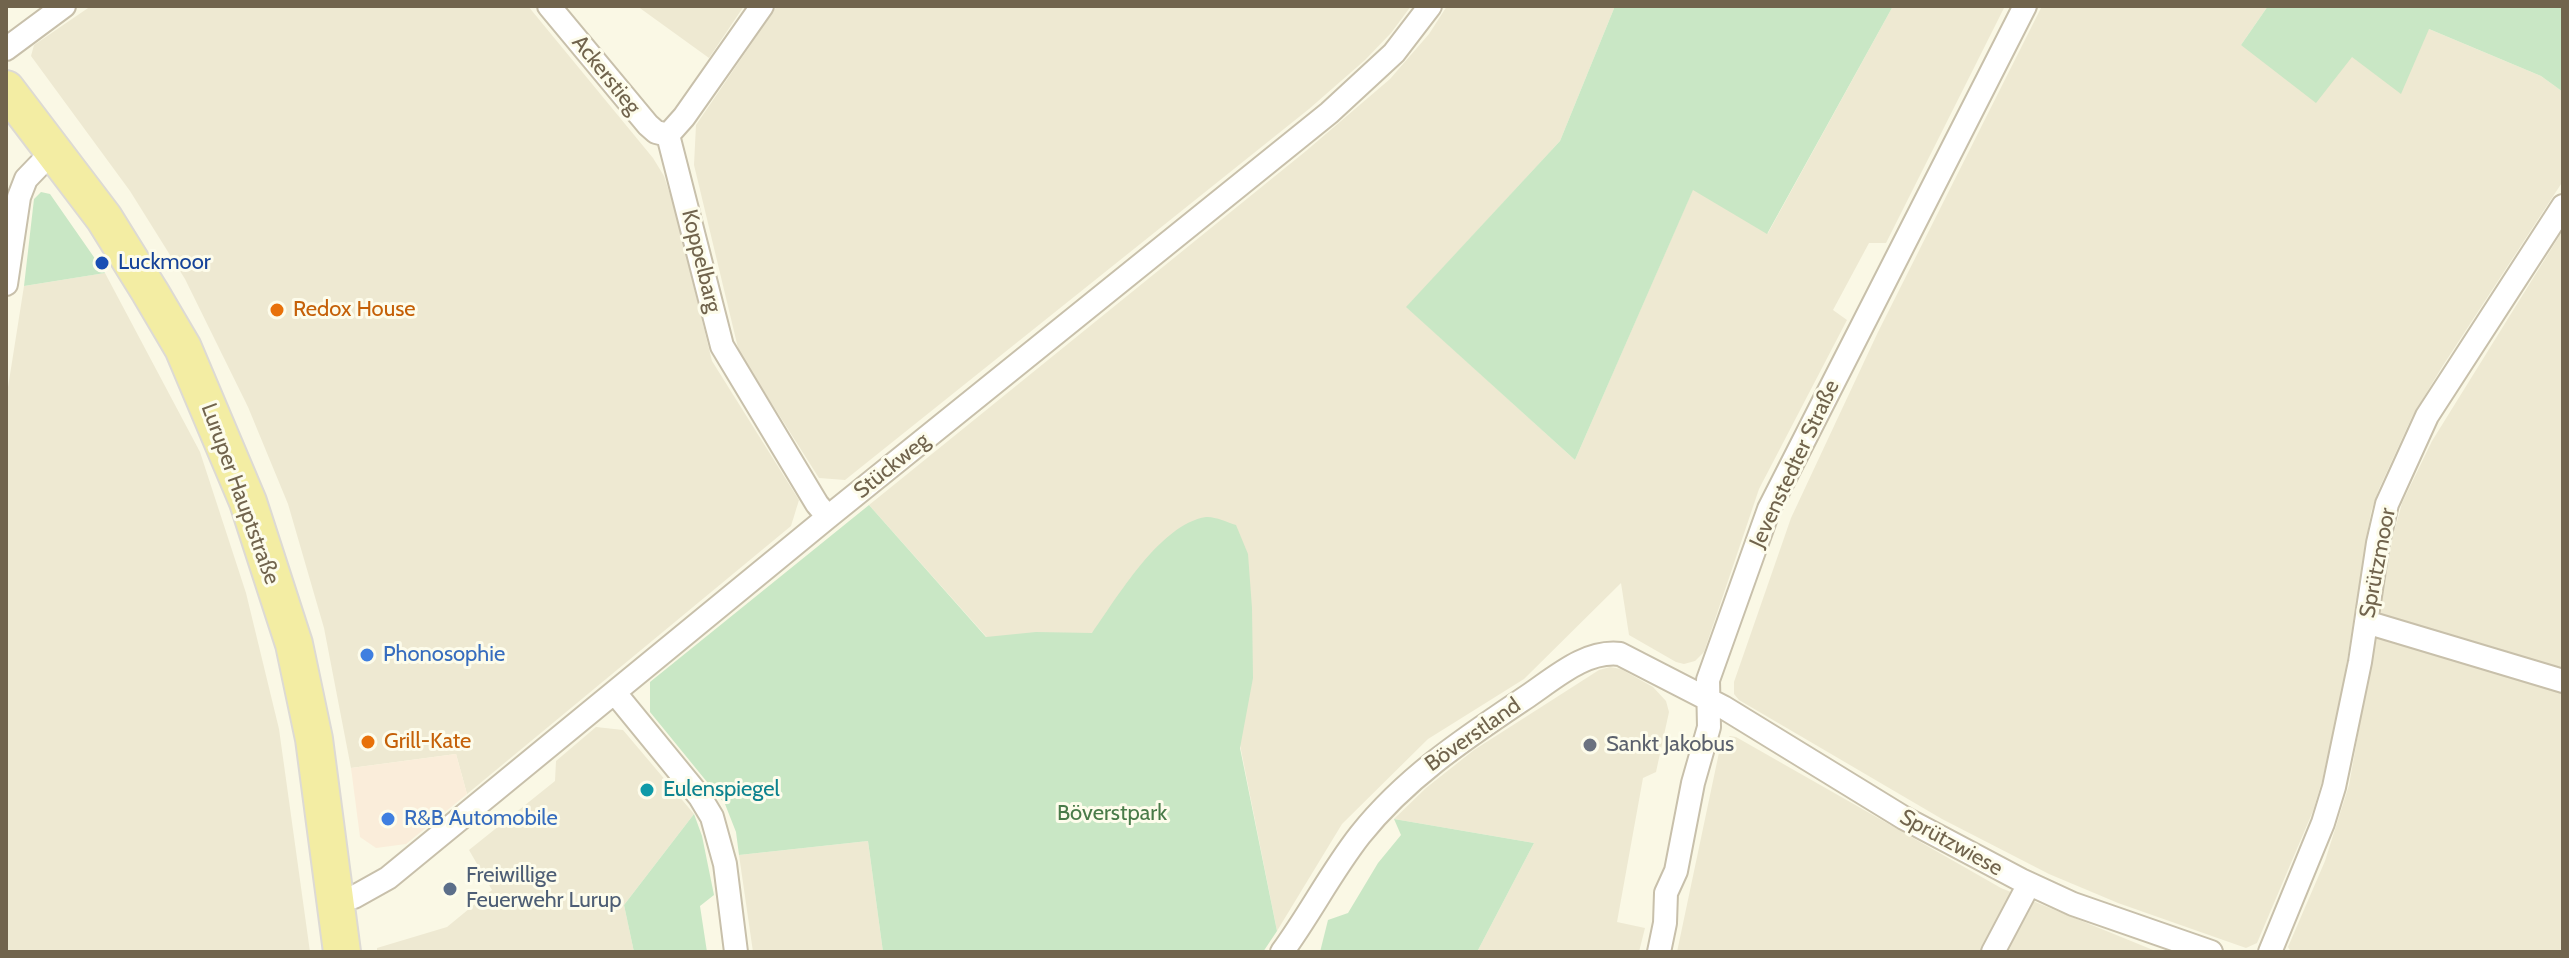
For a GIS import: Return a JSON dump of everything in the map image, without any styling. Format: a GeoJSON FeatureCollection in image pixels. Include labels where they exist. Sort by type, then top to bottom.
{"type":"FeatureCollection","features":[{"type":"Feature","properties":{"kind":"main road","name":"Luruper Hauptstraße"},"geometry":{"type":"LineString","coordinates":[[6,89],[125,250],[183,348],[248,502],[294,644],[314,739],[342,952]]}},
{"type":"Feature","properties":{"kind":"street"},"geometry":{"type":"LineString","coordinates":[[6,49],[64,6]]}},
{"type":"Feature","properties":{"kind":"street","name":"Ackerstieg"},"geometry":{"type":"LineString","coordinates":[[549,6],[648,125],[656,132],[668,135]]}},
{"type":"Feature","properties":{"kind":"street"},"geometry":{"type":"LineString","coordinates":[[668,135],[693,105],[762,6]]}},
{"type":"Feature","properties":{"kind":"street","name":"Stückweg"},"geometry":{"type":"LineString","coordinates":[[333,900],[354,897],[388,878],[828,517],[1329,113],[1394,53],[1430,6]]}},
{"type":"Feature","properties":{"kind":"street","name":"Jevenstedter Straße"},"geometry":{"type":"LineString","coordinates":[[1659,952],[1665,923],[1666,893],[1676,871],[1693,783],[1709,727],[1708,680],[1769,509],[2025,6]]}},
{"type":"Feature","properties":{"kind":"street","name":"Koppelbarg"},"geometry":{"type":"LineString","coordinates":[[668,135],[722,346],[817,504],[828,517]]}},
{"type":"Feature","properties":{"kind":"street"},"geometry":{"type":"LineString","coordinates":[[6,284],[19,197],[26,179],[53,151]]}},
{"type":"Feature","properties":{"kind":"street","name":"Sprützmoor"},"geometry":{"type":"LineString","coordinates":[[2270,952],[2323,823],[2334,787],[2386,509],[2422,427],[2563,206]]}},
{"type":"Feature","properties":{"kind":"street"},"geometry":{"type":"LineString","coordinates":[[2366,622],[2563,681]]}},
{"type":"Feature","properties":{"kind":"street","name":"Böverstland"},"geometry":{"type":"LineString","coordinates":[[1292,946],[1322,889],[1361,834],[1416,776],[1438,757],[1584,660],[1607,652],[1620,654],[1708,699]]}},
{"type":"Feature","properties":{"kind":"street"},"geometry":{"type":"LineString","coordinates":[[615,693],[700,797],[712,817],[725,864],[736,952]]}},
{"type":"Feature","properties":{"kind":"street","name":"Sprützwiese"},"geometry":{"type":"LineString","coordinates":[[1708,699],[1772,735],[1792,751],[1904,818],[2029,884],[2073,904],[2211,952]]}},
{"type":"Feature","properties":{"kind":"street"},"geometry":{"type":"LineString","coordinates":[[1993,952],[2029,884]]}},
{"type":"Feature","properties":{"kind":"shaded area"},"geometry":{"type":"Polygon","coordinates":[[[91,6],[528,6],[653,158],[664,176],[712,361],[799,500],[791,526],[467,794],[456,754],[351,768],[324,628],[288,504],[248,407],[185,279],[130,191],[31,56],[34,45],[91,6]]]}},
{"type":"Feature","properties":{"kind":"shaded area"},"geometry":{"type":"Polygon","coordinates":[[[637,6],[744,6],[709,58],[637,6]]]}},
{"type":"Feature","properties":{"kind":"shaded area"},"geometry":{"type":"Polygon","coordinates":[[[777,6],[1411,6],[1365,60],[1309,109],[845,480],[819,478],[739,352],[694,165],[696,125],[777,6]]]}},
{"type":"Feature","properties":{"kind":"shaded area"},"geometry":{"type":"Polygon","coordinates":[[[1447,6],[1615,6],[1560,141],[1407,307],[1575,460],[1693,189],[1768,233],[1893,6],[2005,6],[1886,243],[1869,243],[1833,310],[1847,320],[1759,489],[1704,652],[1695,661],[1684,664],[1629,635],[1621,583],[1524,679],[1428,739],[1342,824],[1277,931],[1204,564],[1040,697],[869,505],[1306,151],[1390,79],[1429,34],[1447,6]]]}},
{"type":"Feature","properties":{"kind":"shaded area"},"geometry":{"type":"Polygon","coordinates":[[[2042,6],[2268,6],[2241,45],[2352,57],[2429,29],[2541,76],[2563,92],[2563,181],[2412,417],[2379,489],[2371,512],[2341,698],[2322,781],[2313,811],[2257,943],[2246,948],[2118,903],[2049,874],[1942,819],[1739,700],[1734,694],[1734,682],[1791,518],[1878,332],[2042,6]]]}},
{"type":"Feature","properties":{"kind":"shaded area"},"geometry":{"type":"Polygon","coordinates":[[[2563,230],[2563,952],[2291,952],[2288,947],[2325,861],[2349,785],[2393,536],[2402,503],[2432,441],[2563,230]]]}},
{"type":"Feature","properties":{"kind":"shaded area"},"geometry":{"type":"Polygon","coordinates":[[[105,273],[200,452],[246,593],[279,729],[310,952],[6,952],[6,400],[24,286],[105,273]]]}},
{"type":"Feature","properties":{"kind":"shaded area"},"geometry":{"type":"Polygon","coordinates":[[[1610,667],[1621,669],[1653,687],[1666,701],[1669,712],[1656,772],[1643,778],[1617,922],[1645,928],[1639,952],[1477,952],[1534,843],[1394,819],[1426,788],[1474,750],[1599,670],[1610,667]]]}},
{"type":"Feature","properties":{"kind":"shaded area"},"geometry":{"type":"Polygon","coordinates":[[[596,727],[623,730],[694,814],[624,905],[634,952],[377,952],[377,948],[447,927],[492,890],[469,850],[555,781],[556,761],[596,727]]]}},
{"type":"Feature","properties":{"kind":"shaded area"},"geometry":{"type":"Polygon","coordinates":[[[1730,736],[2001,888],[2158,952],[1677,952],[1721,743],[1730,736]]]}},
{"type":"Feature","properties":{"kind":"shaded area"},"geometry":{"type":"Polygon","coordinates":[[[456,754],[467,794],[406,844],[376,848],[360,837],[351,768],[456,754]]]}},
{"type":"Feature","properties":{"kind":"shaded area"},"geometry":{"type":"Polygon","coordinates":[[[868,841],[883,952],[753,952],[739,855],[868,841]]]}},
{"type":"Feature","properties":{"kind":"green space"},"geometry":{"type":"Polygon","coordinates":[[[1615,6],[1893,6],[1767,234],[1693,190],[1575,460],[1406,307],[1560,141],[1615,6]]]}},
{"type":"Feature","properties":{"kind":"green space"},"geometry":{"type":"Polygon","coordinates":[[[2268,6],[2563,6],[2563,92],[2541,76],[2429,29],[2401,94],[2352,57],[2316,103],[2241,45],[2268,6]]]}},
{"type":"Feature","properties":{"kind":"green space"},"geometry":{"type":"Polygon","coordinates":[[[41,192],[50,194],[105,273],[24,286],[34,199],[41,192]]]}},
{"type":"Feature","properties":{"kind":"green space","name":"Böverstpark"},"geometry":{"type":"Polygon","coordinates":[[[869,505],[986,637],[1036,632],[1092,633],[1141,564],[1172,533],[1206,517],[1236,525],[1248,554],[1252,608],[1253,678],[1240,748],[1277,931],[1263,952],[883,952],[868,841],[739,855],[736,832],[725,804],[650,712],[650,682],[869,505]]]}},
{"type":"Feature","properties":{"kind":"green space"},"geometry":{"type":"Polygon","coordinates":[[[694,814],[702,836],[714,895],[700,906],[707,952],[634,952],[624,905],[694,814]]]}},
{"type":"Feature","properties":{"kind":"green space"},"geometry":{"type":"Polygon","coordinates":[[[1394,819],[1534,843],[1477,952],[1320,952],[1328,920],[1348,913],[1378,863],[1401,835],[1394,819]]]}},
{"type":"Feature","properties":{"kind":"place","name":"Luckmoor"},"geometry":{"type":"Point","coordinates":[102,263]}},
{"type":"Feature","properties":{"kind":"place","name":"Redox House"},"geometry":{"type":"Point","coordinates":[277,310]}},
{"type":"Feature","properties":{"kind":"place","name":"Phonosophie"},"geometry":{"type":"Point","coordinates":[367,655]}},
{"type":"Feature","properties":{"kind":"place","name":"Grill-Kate"},"geometry":{"type":"Point","coordinates":[368,742]}},
{"type":"Feature","properties":{"kind":"place","name":"Sankt Jakobus"},"geometry":{"type":"Point","coordinates":[1590,745]}},
{"type":"Feature","properties":{"kind":"place","name":"Eulenspiegel"},"geometry":{"type":"Point","coordinates":[647,790]}},
{"type":"Feature","properties":{"kind":"place","name":"R&B Automobile"},"geometry":{"type":"Point","coordinates":[388,819]}},
{"type":"Feature","properties":{"kind":"place","name":"Freiwillige Feuerwehr Lurup"},"geometry":{"type":"Point","coordinates":[450,889]}}]}
